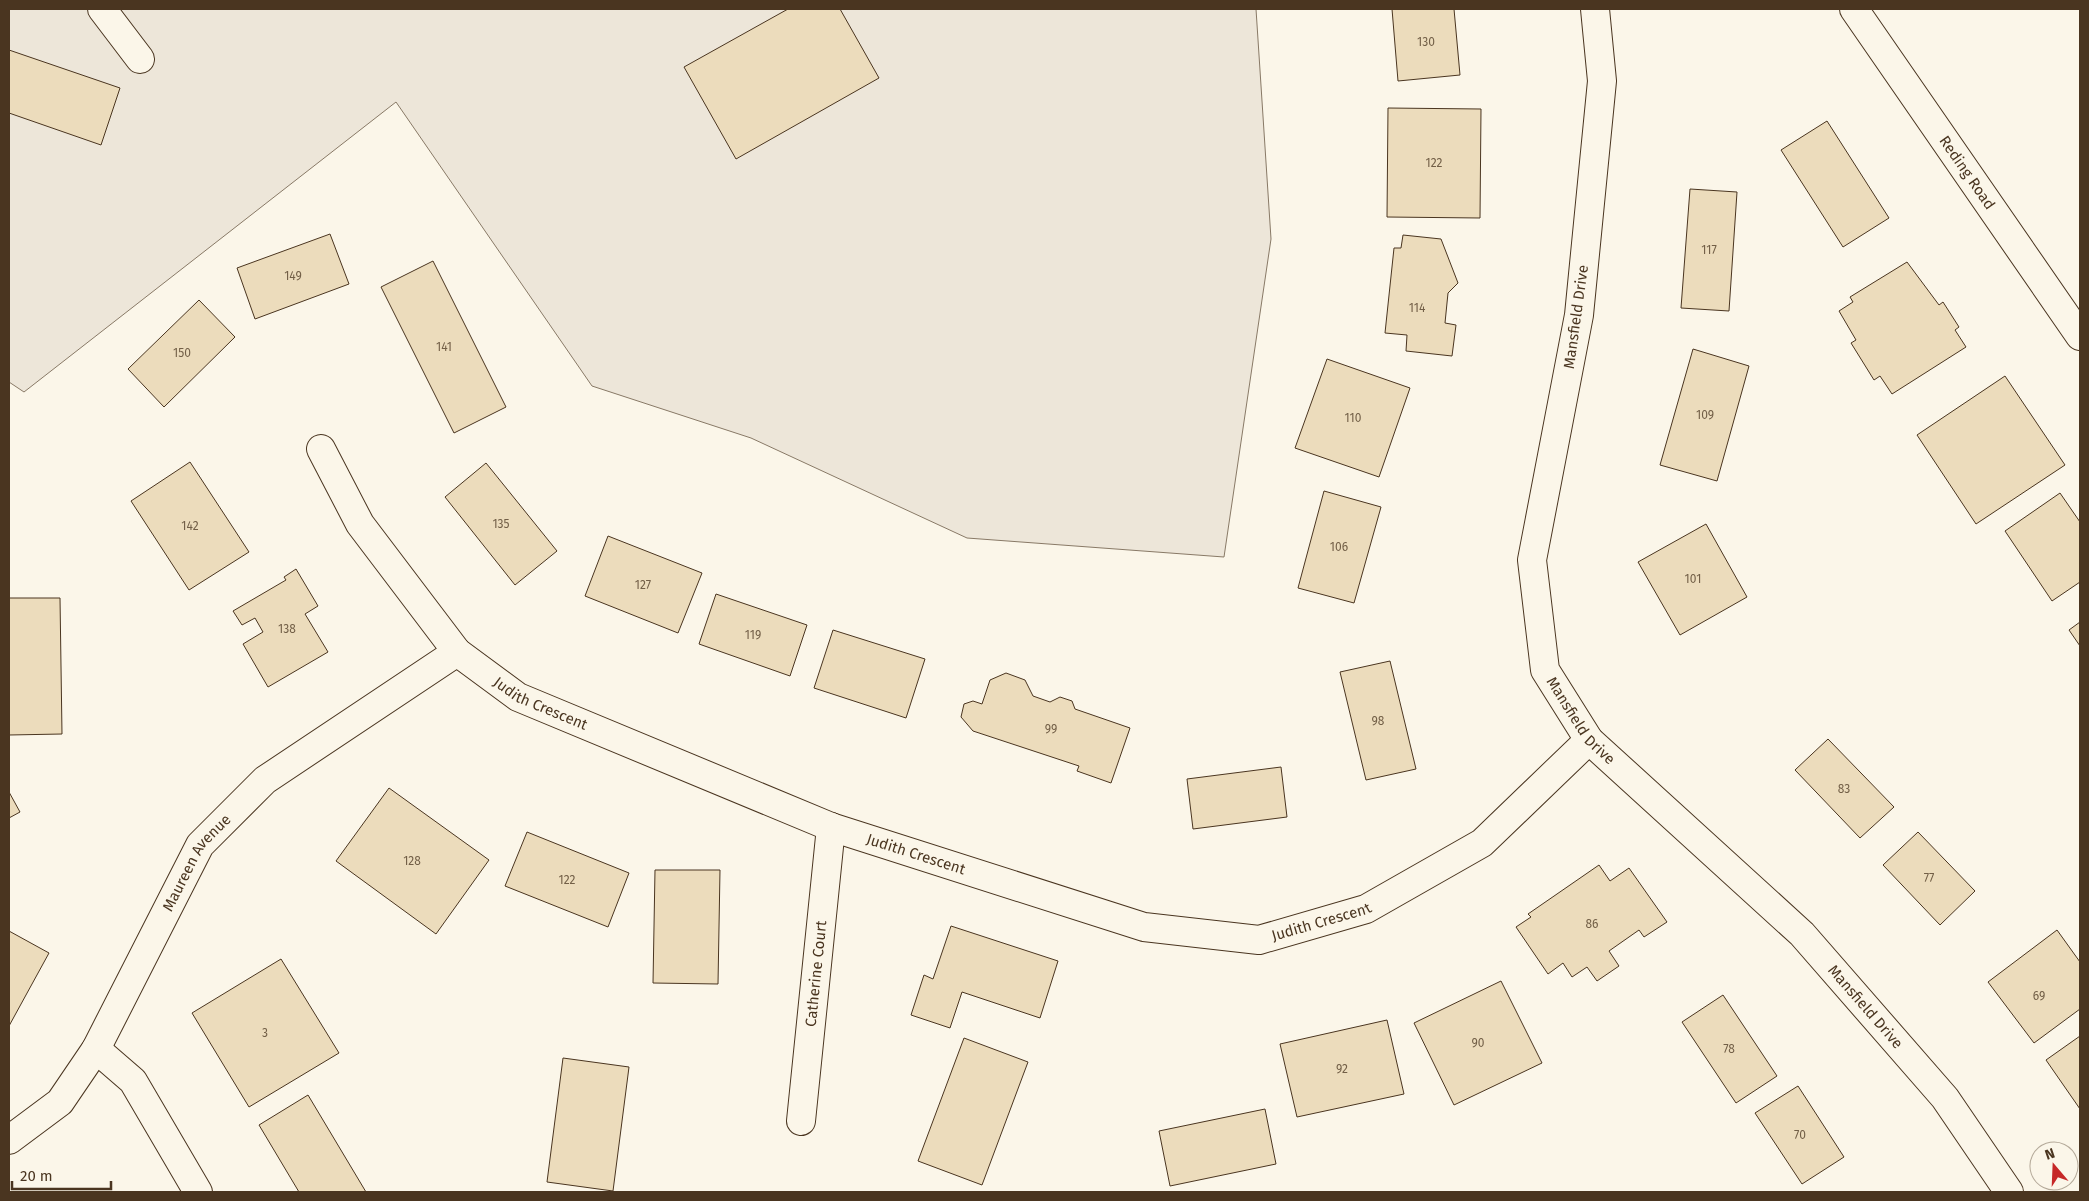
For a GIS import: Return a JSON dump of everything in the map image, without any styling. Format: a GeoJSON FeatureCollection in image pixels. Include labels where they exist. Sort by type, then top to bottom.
{"type":"FeatureCollection","features":[{"type":"Feature","properties":{"kind":"street"},"geometry":{"type":"LineString","coordinates":[[102,9],[140,59]]}},
{"type":"Feature","properties":{"kind":"street","name":"Mansfield Drive"},"geometry":{"type":"LineString","coordinates":[[1596,9],[1602,81],[1579,315],[1532,560],[1545,670],[1588,740],[1802,934],[1945,1098],[2009,1192]]}},
{"type":"Feature","properties":{"kind":"street","name":"Reding Road"},"geometry":{"type":"LineString","coordinates":[[1854,9],[2080,336]]}},
{"type":"Feature","properties":{"kind":"street","name":"Judith Crescent"},"geometry":{"type":"LineString","coordinates":[[321,449],[360,524],[457,652],[518,697],[831,827],[1144,927],[1259,940],[1366,909],[1482,843],[1588,740]]}},
{"type":"Feature","properties":{"kind":"street","name":"Maureen Avenue"},"geometry":{"type":"LineString","coordinates":[[9,1140],[60,1102],[96,1049],[200,845],[265,780],[457,652]]}},
{"type":"Feature","properties":{"kind":"street","name":"Catherine Court"},"geometry":{"type":"LineString","coordinates":[[800,1121],[831,827]]}},
{"type":"Feature","properties":{"kind":"street"},"geometry":{"type":"LineString","coordinates":[[96,1049],[133,1081],[198,1192]]}},
{"type":"Feature","properties":{"kind":"shaded area"},"geometry":{"type":"Polygon","coordinates":[[[9,9],[1256,9],[1271,239],[1224,557],[967,538],[751,438],[592,386],[396,102],[24,392],[9,382],[9,9]]]}},
{"type":"Feature","properties":{"kind":"building"},"geometry":{"type":"Polygon","coordinates":[[[788,9],[840,9],[879,78],[736,159],[684,67],[788,9]]]}},
{"type":"Feature","properties":{"kind":"building"},"geometry":{"type":"Polygon","coordinates":[[[1392,9],[1454,9],[1460,75],[1398,81],[1392,9]]]}},
{"type":"Feature","properties":{"kind":"building"},"geometry":{"type":"Polygon","coordinates":[[[9,50],[120,88],[101,145],[9,113],[9,50]]]}},
{"type":"Feature","properties":{"kind":"building"},"geometry":{"type":"Polygon","coordinates":[[[1388,108],[1481,109],[1480,218],[1387,217],[1388,108]]]}},
{"type":"Feature","properties":{"kind":"building"},"geometry":{"type":"Polygon","coordinates":[[[1827,121],[1889,218],[1843,247],[1781,150],[1827,121]]]}},
{"type":"Feature","properties":{"kind":"building"},"geometry":{"type":"Polygon","coordinates":[[[1690,189],[1737,192],[1729,311],[1681,308],[1690,189]]]}},
{"type":"Feature","properties":{"kind":"building"},"geometry":{"type":"Polygon","coordinates":[[[330,234],[349,284],[255,319],[237,268],[330,234]]]}},
{"type":"Feature","properties":{"kind":"building"},"geometry":{"type":"Polygon","coordinates":[[[1403,235],[1441,239],[1458,283],[1448,293],[1445,323],[1456,325],[1452,356],[1406,351],[1407,335],[1385,333],[1394,248],[1401,248],[1403,235]]]}},
{"type":"Feature","properties":{"kind":"building"},"geometry":{"type":"Polygon","coordinates":[[[433,261],[506,407],[454,433],[381,287],[433,261]]]}},
{"type":"Feature","properties":{"kind":"building"},"geometry":{"type":"Polygon","coordinates":[[[1907,262],[1939,305],[1943,302],[1959,327],[1955,330],[1966,347],[1892,394],[1880,376],[1874,380],[1851,343],[1856,340],[1839,311],[1853,302],[1850,297],[1907,262]]]}},
{"type":"Feature","properties":{"kind":"building"},"geometry":{"type":"Polygon","coordinates":[[[199,300],[235,337],[164,407],[128,369],[199,300]]]}},
{"type":"Feature","properties":{"kind":"building"},"geometry":{"type":"Polygon","coordinates":[[[1693,349],[1749,366],[1717,481],[1660,465],[1693,349]]]}},
{"type":"Feature","properties":{"kind":"building"},"geometry":{"type":"Polygon","coordinates":[[[1327,359],[1410,388],[1379,477],[1295,448],[1327,359]]]}},
{"type":"Feature","properties":{"kind":"building"},"geometry":{"type":"Polygon","coordinates":[[[2005,376],[2065,465],[1976,524],[1917,435],[2005,376]]]}},
{"type":"Feature","properties":{"kind":"building"},"geometry":{"type":"Polygon","coordinates":[[[190,462],[249,552],[189,590],[131,501],[190,462]]]}},
{"type":"Feature","properties":{"kind":"building"},"geometry":{"type":"Polygon","coordinates":[[[486,463],[557,551],[515,585],[445,497],[486,463]]]}},
{"type":"Feature","properties":{"kind":"building"},"geometry":{"type":"Polygon","coordinates":[[[1324,491],[1381,507],[1354,603],[1298,588],[1324,491]]]}},
{"type":"Feature","properties":{"kind":"building"},"geometry":{"type":"Polygon","coordinates":[[[2060,493],[2080,522],[2080,582],[2052,601],[2005,531],[2060,493]]]}},
{"type":"Feature","properties":{"kind":"building"},"geometry":{"type":"Polygon","coordinates":[[[1706,524],[1747,597],[1680,635],[1638,562],[1706,524]]]}},
{"type":"Feature","properties":{"kind":"building"},"geometry":{"type":"Polygon","coordinates":[[[608,536],[702,573],[678,633],[585,596],[608,536]]]}},
{"type":"Feature","properties":{"kind":"building"},"geometry":{"type":"Polygon","coordinates":[[[296,569],[318,606],[305,614],[328,652],[268,687],[243,644],[263,632],[255,618],[242,625],[233,611],[286,580],[284,577],[296,569]]]}},
{"type":"Feature","properties":{"kind":"building"},"geometry":{"type":"Polygon","coordinates":[[[716,594],[807,625],[790,676],[699,644],[716,594]]]}},
{"type":"Feature","properties":{"kind":"building"},"geometry":{"type":"Polygon","coordinates":[[[9,598],[60,598],[62,734],[9,735],[9,598]]]}},
{"type":"Feature","properties":{"kind":"building"},"geometry":{"type":"Polygon","coordinates":[[[2080,622],[2080,646],[2069,630],[2080,622]]]}},
{"type":"Feature","properties":{"kind":"building"},"geometry":{"type":"Polygon","coordinates":[[[833,630],[925,659],[906,718],[814,688],[833,630]]]}},
{"type":"Feature","properties":{"kind":"building"},"geometry":{"type":"Polygon","coordinates":[[[1390,661],[1416,769],[1366,780],[1340,672],[1390,661]]]}},
{"type":"Feature","properties":{"kind":"building"},"geometry":{"type":"Polygon","coordinates":[[[1006,673],[1025,680],[1033,696],[1050,702],[1060,697],[1072,701],[1075,709],[1130,728],[1111,783],[1077,771],[1079,766],[973,731],[961,717],[964,704],[973,701],[982,704],[990,680],[1006,673]]]}},
{"type":"Feature","properties":{"kind":"building"},"geometry":{"type":"Polygon","coordinates":[[[1828,739],[1894,807],[1860,838],[1795,770],[1828,739]]]}},
{"type":"Feature","properties":{"kind":"building"},"geometry":{"type":"Polygon","coordinates":[[[1281,767],[1287,817],[1193,829],[1187,779],[1281,767]]]}},
{"type":"Feature","properties":{"kind":"building"},"geometry":{"type":"Polygon","coordinates":[[[389,788],[489,860],[436,934],[336,861],[389,788]]]}},
{"type":"Feature","properties":{"kind":"building"},"geometry":{"type":"Polygon","coordinates":[[[9,792],[20,812],[9,818],[9,792]]]}},
{"type":"Feature","properties":{"kind":"building"},"geometry":{"type":"Polygon","coordinates":[[[527,832],[629,873],[608,927],[505,886],[527,832]]]}},
{"type":"Feature","properties":{"kind":"building"},"geometry":{"type":"Polygon","coordinates":[[[1918,832],[1975,891],[1940,925],[1883,865],[1918,832]]]}},
{"type":"Feature","properties":{"kind":"building"},"geometry":{"type":"Polygon","coordinates":[[[1599,865],[1610,881],[1629,868],[1667,922],[1644,937],[1639,930],[1609,951],[1619,966],[1597,981],[1587,967],[1572,977],[1563,963],[1548,974],[1516,927],[1531,917],[1528,914],[1599,865]]]}},
{"type":"Feature","properties":{"kind":"building"},"geometry":{"type":"Polygon","coordinates":[[[655,870],[720,870],[718,984],[653,983],[655,870]]]}},
{"type":"Feature","properties":{"kind":"building"},"geometry":{"type":"Polygon","coordinates":[[[951,926],[1058,961],[1040,1018],[962,992],[950,1028],[911,1015],[924,975],[933,979],[951,926]]]}},
{"type":"Feature","properties":{"kind":"building"},"geometry":{"type":"Polygon","coordinates":[[[2057,930],[2080,962],[2080,1009],[2034,1043],[1988,982],[2057,930]]]}},
{"type":"Feature","properties":{"kind":"building"},"geometry":{"type":"Polygon","coordinates":[[[9,931],[49,953],[9,1026],[9,931]]]}},
{"type":"Feature","properties":{"kind":"building"},"geometry":{"type":"Polygon","coordinates":[[[281,959],[339,1053],[249,1107],[192,1013],[281,959]]]}},
{"type":"Feature","properties":{"kind":"building"},"geometry":{"type":"Polygon","coordinates":[[[1501,981],[1542,1063],[1454,1105],[1414,1023],[1501,981]]]}},
{"type":"Feature","properties":{"kind":"building"},"geometry":{"type":"Polygon","coordinates":[[[1723,995],[1777,1076],[1736,1103],[1682,1022],[1723,995]]]}},
{"type":"Feature","properties":{"kind":"building"},"geometry":{"type":"Polygon","coordinates":[[[1387,1020],[1404,1094],[1297,1117],[1280,1044],[1387,1020]]]}},
{"type":"Feature","properties":{"kind":"building"},"geometry":{"type":"Polygon","coordinates":[[[2080,1036],[2080,1109],[2046,1060],[2080,1036]]]}},
{"type":"Feature","properties":{"kind":"building"},"geometry":{"type":"Polygon","coordinates":[[[964,1038],[1028,1062],[982,1185],[918,1161],[964,1038]]]}},
{"type":"Feature","properties":{"kind":"building"},"geometry":{"type":"Polygon","coordinates":[[[563,1058],[629,1067],[613,1191],[547,1182],[563,1058]]]}},
{"type":"Feature","properties":{"kind":"building"},"geometry":{"type":"Polygon","coordinates":[[[1798,1086],[1844,1157],[1802,1184],[1755,1113],[1798,1086]]]}},
{"type":"Feature","properties":{"kind":"building"},"geometry":{"type":"Polygon","coordinates":[[[308,1095],[366,1192],[299,1192],[259,1125],[308,1095]]]}},
{"type":"Feature","properties":{"kind":"building"},"geometry":{"type":"Polygon","coordinates":[[[1265,1109],[1276,1164],[1170,1186],[1159,1131],[1265,1109]]]}}]}
